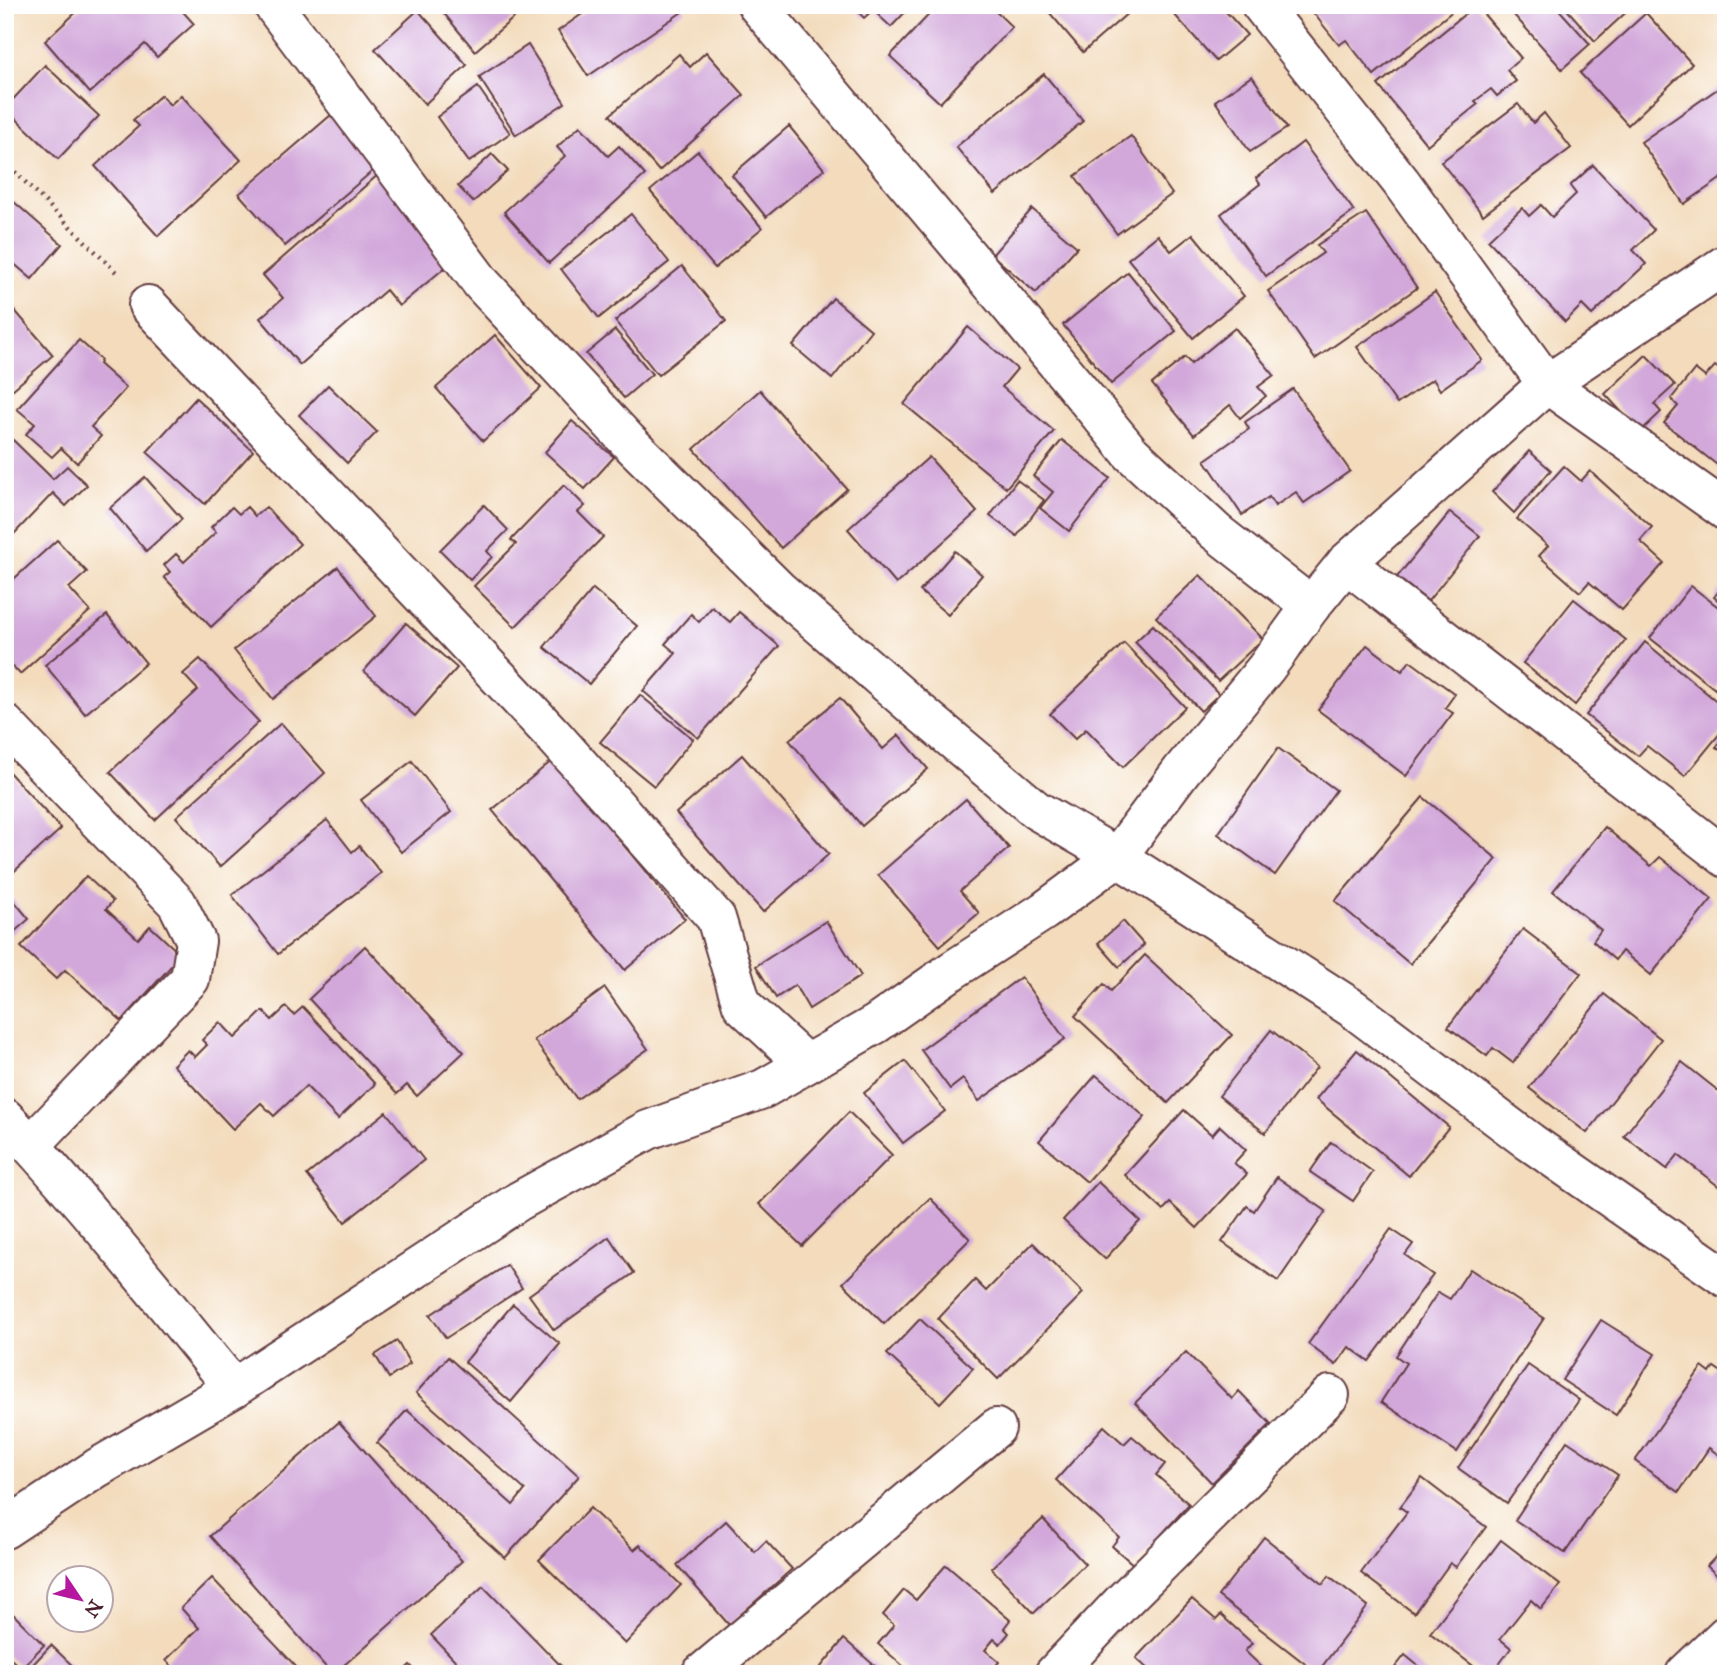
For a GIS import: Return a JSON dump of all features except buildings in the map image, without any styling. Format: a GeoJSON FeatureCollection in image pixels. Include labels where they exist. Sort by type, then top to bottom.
{"type":"FeatureCollection","features":[{"type":"Feature","properties":{"kind":"street"},"geometry":{"type":"LineString","coordinates":[[273,5],[482,284],[628,441],[778,589],[1036,810],[1117,857],[1352,1007],[1530,1142],[1726,1278]]}},
{"type":"Feature","properties":{"kind":"street"},"geometry":{"type":"LineString","coordinates":[[757,5],[1131,453],[1216,532],[1311,606]]}},
{"type":"Feature","properties":{"kind":"street"},"geometry":{"type":"LineString","coordinates":[[1261,5],[1401,182],[1547,384],[1726,511]]}},
{"type":"Feature","properties":{"kind":"street"},"geometry":{"type":"LineString","coordinates":[[5,1529],[97,1468],[233,1388],[519,1201],[648,1130],[763,1089],[876,1024],[1044,911],[1117,857],[1182,769],[1266,668],[1311,606],[1346,564],[1547,384],[1726,264]]}},
{"type":"Feature","properties":{"kind":"street"},"geometry":{"type":"LineString","coordinates":[[148,305],[553,735],[716,918],[743,1005],[806,1064]]}},
{"type":"Feature","properties":{"kind":"street"},"geometry":{"type":"LineString","coordinates":[[1346,564],[1726,858]]}},
{"type":"Feature","properties":{"kind":"street"},"geometry":{"type":"LineString","coordinates":[[5,724],[177,903],[196,941],[190,979],[18,1132],[120,1248],[233,1388]]}},
{"type":"Feature","properties":{"kind":"street"},"geometry":{"type":"LineString","coordinates":[[1054,1674],[1123,1601],[1330,1395]]}},
{"type":"Feature","properties":{"kind":"street"},"geometry":{"type":"LineString","coordinates":[[701,1674],[996,1428]]}},
{"type":"Feature","properties":{"kind":"street"},"geometry":{"type":"LineString","coordinates":[[1685,1674],[1726,1635]]}},
{"type":"Feature","properties":{"kind":"path"},"geometry":{"type":"LineString","coordinates":[[5,162],[148,305]]}}]}
